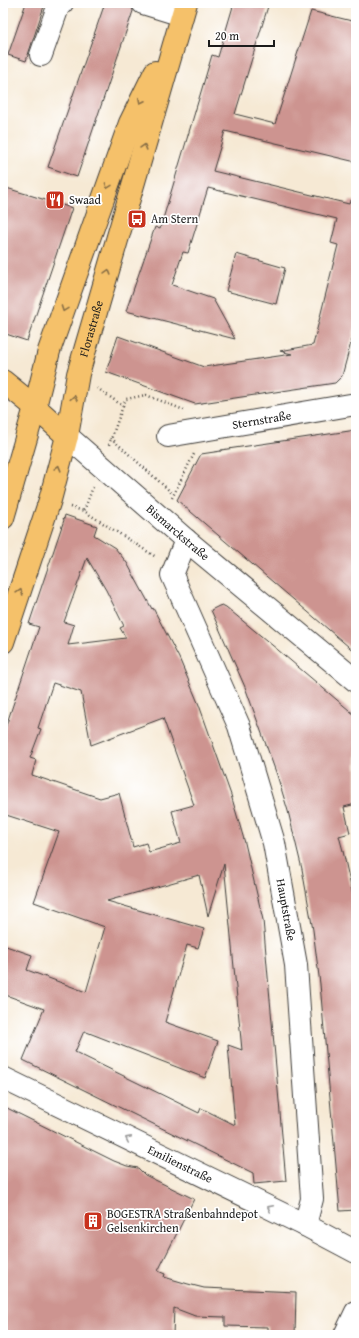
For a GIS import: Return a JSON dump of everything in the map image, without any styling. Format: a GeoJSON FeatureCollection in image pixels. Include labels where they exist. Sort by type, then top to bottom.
{"type":"FeatureCollection","features":[{"type":"Feature","properties":{"kind":"main road"},"geometry":{"type":"LineString","coordinates":[[3,518],[35,407],[49,351],[130,123],[184,9]]}},
{"type":"Feature","properties":{"kind":"main road","name":"Florastraße"},"geometry":{"type":"LineString","coordinates":[[3,642],[50,500],[67,436],[78,374],[184,9]]}},
{"type":"Feature","properties":{"kind":"main road","name":"Bismarckstraße"},"geometry":{"type":"LineString","coordinates":[[3,381],[67,436]]}},
{"type":"Feature","properties":{"kind":"street"},"geometry":{"type":"LineString","coordinates":[[41,55],[58,7],[62,3]]}},
{"type":"Feature","properties":{"kind":"street"},"geometry":{"type":"LineString","coordinates":[[143,3],[184,9]]}},
{"type":"Feature","properties":{"kind":"street","name":"Sternstraße"},"geometry":{"type":"LineString","coordinates":[[168,436],[356,404]]}},
{"type":"Feature","properties":{"kind":"street","name":"Bismarckstraße"},"geometry":{"type":"LineString","coordinates":[[67,436],[186,540],[356,681]]}},
{"type":"Feature","properties":{"kind":"street","name":"Hauptstraße"},"geometry":{"type":"LineString","coordinates":[[186,540],[172,575],[239,726],[274,843],[296,965],[312,1199],[305,1225]]}},
{"type":"Feature","properties":{"kind":"street","name":"Emilienstraße"},"geometry":{"type":"LineString","coordinates":[[3,1078],[305,1225],[356,1252]]}},
{"type":"Feature","properties":{"kind":"street"},"geometry":{"type":"LineString","coordinates":[[345,1335],[356,1312]]}},
{"type":"Feature","properties":{"kind":"path"},"geometry":{"type":"LineString","coordinates":[[123,406],[126,399],[146,395],[185,411]]}},
{"type":"Feature","properties":{"kind":"path"},"geometry":{"type":"LineString","coordinates":[[161,518],[208,430]]}},
{"type":"Feature","properties":{"kind":"path"},"geometry":{"type":"LineString","coordinates":[[111,438],[174,494]]}},
{"type":"Feature","properties":{"kind":"building"},"geometry":{"type":"Polygon","coordinates":[[[26,3],[45,3],[26,61],[8,55],[26,3]]]}},
{"type":"Feature","properties":{"kind":"building"},"geometry":{"type":"Polygon","coordinates":[[[105,3],[118,3],[132,7],[133,11],[77,177],[48,167],[105,3]]]}},
{"type":"Feature","properties":{"kind":"building"},"geometry":{"type":"Polygon","coordinates":[[[234,3],[269,3],[235,114],[275,124],[311,11],[356,22],[356,162],[225,131],[213,171],[349,204],[350,201],[356,201],[356,324],[342,376],[335,383],[195,404],[106,372],[118,336],[204,367],[292,354],[280,351],[313,345],[338,245],[331,243],[337,219],[208,188],[188,253],[183,252],[172,285],[213,299],[235,339],[126,311],[155,227],[160,229],[212,55],[218,57],[234,3]]]}},
{"type":"Feature","properties":{"kind":"building"},"geometry":{"type":"Polygon","coordinates":[[[3,187],[72,208],[27,341],[3,333],[3,187]]]}},
{"type":"Feature","properties":{"kind":"building"},"geometry":{"type":"Polygon","coordinates":[[[236,254],[285,268],[276,304],[226,291],[236,254]]]}},
{"type":"Feature","properties":{"kind":"building"},"geometry":{"type":"Polygon","coordinates":[[[356,430],[356,653],[177,500],[201,454],[356,430]]]}},
{"type":"Feature","properties":{"kind":"building"},"geometry":{"type":"Polygon","coordinates":[[[65,515],[97,526],[94,535],[115,548],[127,563],[152,609],[153,608],[179,658],[199,705],[231,795],[245,843],[263,920],[286,1181],[254,1184],[253,1173],[23,1060],[44,1009],[3,994],[3,945],[32,955],[27,970],[86,992],[105,927],[34,902],[59,832],[3,814],[3,735],[39,627],[29,624],[64,520],[63,518],[64,519],[65,515]],[[87,558],[64,622],[74,625],[68,645],[126,638],[120,628],[124,626],[106,590],[87,558]],[[53,683],[38,728],[41,729],[30,758],[36,760],[32,775],[100,798],[119,793],[133,847],[146,843],[149,852],[181,843],[172,811],[194,805],[163,718],[91,745],[81,692],[53,683]],[[224,864],[208,916],[199,875],[107,901],[204,929],[198,948],[187,945],[165,1022],[218,1041],[205,1078],[84,1031],[75,1052],[199,1113],[201,1108],[235,1125],[228,1045],[242,1050],[224,864]]]}},
{"type":"Feature","properties":{"kind":"building"},"geometry":{"type":"Polygon","coordinates":[[[222,605],[356,716],[356,804],[344,807],[350,833],[339,836],[356,910],[356,1210],[340,1211],[320,984],[313,930],[302,869],[288,811],[277,775],[245,687],[211,610],[222,605]]]}},
{"type":"Feature","properties":{"kind":"building","name":"BOGESTRA Straßenbahndepot Gelsenkirchen"},"geometry":{"type":"Polygon","coordinates":[[[3,1106],[114,1161],[138,1168],[145,1175],[194,1199],[158,1271],[165,1274],[164,1277],[204,1288],[296,1292],[295,1335],[268,1335],[268,1327],[225,1326],[225,1317],[195,1316],[174,1308],[173,1335],[3,1335],[3,1106]]]}},
{"type":"Feature","properties":{"kind":"place","name":"Swaad"},"geometry":{"type":"Point","coordinates":[55,200]}},
{"type":"Feature","properties":{"kind":"place","name":"Am Stern"},"geometry":{"type":"Point","coordinates":[137,219]}},
{"type":"Feature","properties":{"kind":"place","name":"BOGESTRA Straßenbahndepot Gelsenkirchen"},"geometry":{"type":"Point","coordinates":[93,1221]}}]}
